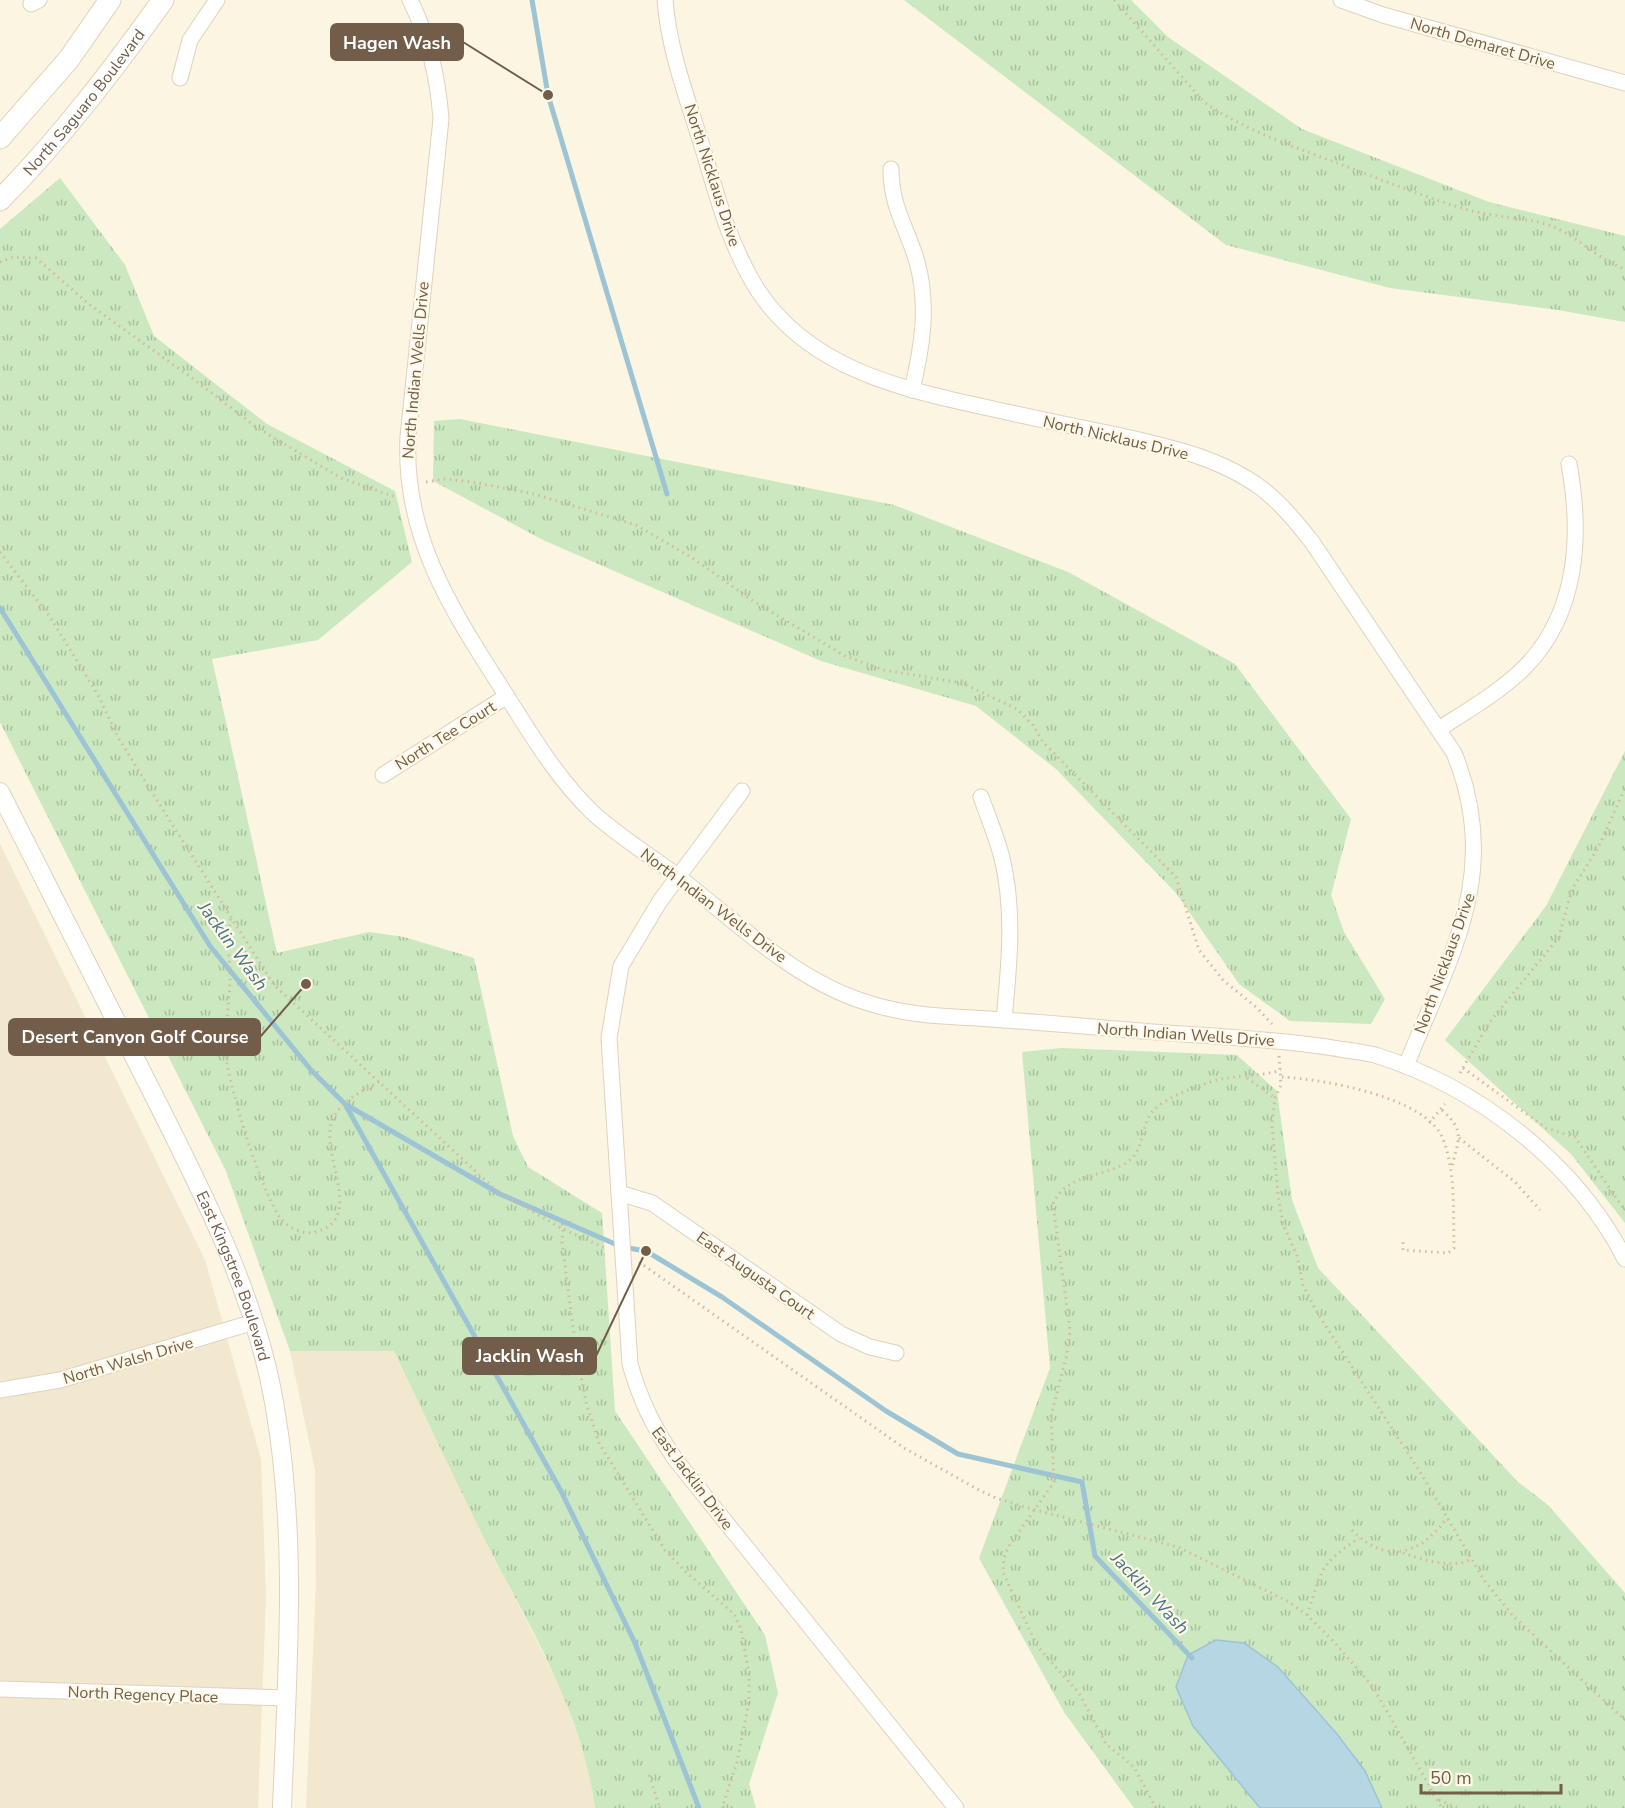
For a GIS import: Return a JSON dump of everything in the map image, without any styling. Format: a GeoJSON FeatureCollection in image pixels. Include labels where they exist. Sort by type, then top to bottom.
{"type":"FeatureCollection","features":[{"type":"Feature","properties":{"kind":"main road"},"geometry":{"type":"LineString","coordinates":[[0,138],[69,59],[110,0]]}},
{"type":"Feature","properties":{"kind":"main road","name":"North Saguaro Boulevard"},"geometry":{"type":"LineString","coordinates":[[0,200],[34,166],[99,89],[163,0]]}},
{"type":"Feature","properties":{"kind":"street"},"geometry":{"type":"LineString","coordinates":[[180,78],[189,40],[218,0]]}},
{"type":"Feature","properties":{"kind":"street","name":"North Indian Wells Drive"},"geometry":{"type":"LineString","coordinates":[[410,0],[430,51],[438,84],[441,119],[408,436],[410,490],[417,525],[439,585],[544,756],[591,810],[773,953],[839,992],[860,1001],[926,1017],[1004,1020],[1115,1030],[1278,1040],[1370,1054],[1406,1066],[1452,1088],[1516,1129],[1551,1161],[1598,1214],[1625,1259]]}},
{"type":"Feature","properties":{"kind":"street","name":"North Nicklaus Drive"},"geometry":{"type":"LineString","coordinates":[[666,0],[670,36],[723,217],[736,251],[758,290],[774,311],[820,352],[870,378],[912,390],[1179,449],[1260,488],[1293,517],[1312,542],[1454,753],[1465,780],[1473,818],[1474,870],[1470,899],[1406,1066]]}},
{"type":"Feature","properties":{"kind":"street","name":"North Demaret Drive"},"geometry":{"type":"LineString","coordinates":[[1341,0],[1383,15],[1625,83]]}},
{"type":"Feature","properties":{"kind":"street"},"geometry":{"type":"LineString","coordinates":[[891,169],[891,193],[917,262],[923,298],[924,327],[912,390]]}},
{"type":"Feature","properties":{"kind":"street"},"geometry":{"type":"LineString","coordinates":[[1439,729],[1499,689],[1525,667],[1558,620],[1571,572],[1577,527],[1577,504],[1569,464]]}},
{"type":"Feature","properties":{"kind":"street","name":"North Tee Court"},"geometry":{"type":"LineString","coordinates":[[383,775],[507,696]]}},
{"type":"Feature","properties":{"kind":"street","name":"East Jacklin Drive"},"geometry":{"type":"LineString","coordinates":[[742,791],[678,877],[621,966],[609,1038],[630,1364],[639,1398],[654,1428],[675,1459],[956,1808]]}},
{"type":"Feature","properties":{"kind":"street","name":"East Kingstree Boulevard"},"geometry":{"type":"LineString","coordinates":[[0,792],[196,1180],[230,1253],[254,1322],[275,1406],[287,1506],[290,1557],[282,1808]]}},
{"type":"Feature","properties":{"kind":"street"},"geometry":{"type":"LineString","coordinates":[[981,797],[1002,856],[1008,887],[1011,919],[1004,1020]]}},
{"type":"Feature","properties":{"kind":"street","name":"East Augusta Court"},"geometry":{"type":"LineString","coordinates":[[619,1193],[652,1203],[841,1334],[870,1347],[896,1353]]}},
{"type":"Feature","properties":{"kind":"street","name":"North Walsh Drive"},"geometry":{"type":"LineString","coordinates":[[0,1390],[60,1380],[254,1322]]}},
{"type":"Feature","properties":{"kind":"street","name":"North Regency Place"},"geometry":{"type":"LineString","coordinates":[[0,1689],[286,1698]]}},
{"type":"Feature","properties":{"kind":"path"},"geometry":{"type":"LineString","coordinates":[[1114,0],[1204,102],[1218,112],[1304,151],[1430,197],[1484,214],[1533,221],[1556,228],[1625,269]]}},
{"type":"Feature","properties":{"kind":"path"},"geometry":{"type":"LineString","coordinates":[[0,262],[13,257],[36,258],[90,304],[256,428],[341,478],[390,497],[396,497],[430,480],[474,482],[534,494],[636,525],[694,560],[750,599],[845,656],[884,670],[962,683],[1017,709],[1033,725],[1043,742],[1176,878],[1199,950],[1223,980],[1271,1020],[1278,1040],[1281,1070],[1281,1085],[1275,1098],[1272,1124],[1278,1195],[1283,1224],[1297,1256],[1303,1285],[1333,1339],[1422,1475],[1471,1559],[1513,1616],[1625,1720]]}},
{"type":"Feature","properties":{"kind":"path"},"geometry":{"type":"LineString","coordinates":[[1430,1123],[1442,1110],[1489,1023],[1559,937],[1572,889],[1604,838],[1625,788]]}},
{"type":"Feature","properties":{"kind":"path"},"geometry":{"type":"LineString","coordinates":[[232,918],[226,1040],[228,1069],[263,1184],[283,1222],[298,1230],[312,1233],[324,1229],[335,1218],[340,1197],[339,1180],[329,1147],[331,1124],[345,1104],[379,1082]]}},
{"type":"Feature","properties":{"kind":"path"},"geometry":{"type":"LineString","coordinates":[[1463,1068],[1546,1128],[1575,1137],[1625,1211]]}},
{"type":"Feature","properties":{"kind":"path"},"geometry":{"type":"LineString","coordinates":[[1156,1808],[1134,1767],[1107,1744],[1079,1693],[1037,1646],[1003,1572],[1004,1558],[1014,1539],[1054,1482],[1051,1416],[1067,1354],[1070,1330],[1052,1213],[1057,1194],[1067,1185],[1117,1168],[1135,1156],[1146,1121],[1161,1104],[1221,1079],[1281,1070]]}},
{"type":"Feature","properties":{"kind":"path"},"geometry":{"type":"LineString","coordinates":[[1246,1077],[1275,1098]]}},
{"type":"Feature","properties":{"kind":"path"},"geometry":{"type":"LineString","coordinates":[[1281,1077],[1319,1080],[1367,1091],[1416,1111],[1443,1136],[1451,1168],[1452,1251],[1404,1250],[1403,1240]]}},
{"type":"Feature","properties":{"kind":"path"},"geometry":{"type":"LineString","coordinates":[[1442,1110],[1458,1127],[1459,1138],[1451,1168]]}},
{"type":"Feature","properties":{"kind":"path"},"geometry":{"type":"LineString","coordinates":[[1459,1138],[1515,1182],[1540,1210]]}},
{"type":"Feature","properties":{"kind":"path"},"geometry":{"type":"LineString","coordinates":[[563,1229],[562,1242],[576,1350],[586,1402],[599,1443],[665,1550],[686,1572],[734,1614],[741,1629],[749,1674],[749,1702],[737,1762],[722,1808]]}},
{"type":"Feature","properties":{"kind":"path"},"geometry":{"type":"LineString","coordinates":[[1401,1553],[1419,1544],[1447,1518]]}},
{"type":"Feature","properties":{"kind":"path"},"geometry":{"type":"LineString","coordinates":[[1352,1530],[1359,1538],[1372,1546],[1437,1561],[1460,1563],[1471,1559]]}},
{"type":"Feature","properties":{"kind":"path"},"geometry":{"type":"LineString","coordinates":[[1307,1615],[1317,1579],[1324,1566],[1359,1538]]}},
{"type":"Feature","properties":{"kind":"path"},"geometry":{"type":"LineString","coordinates":[[649,1775],[660,1808]]}},
{"type":"Feature","properties":{"kind":"path"},"geometry":{"type":"LineString","coordinates":[[1437,1799],[1458,1808]]}},
{"type":"Feature","properties":{"kind":"shaded area"},"geometry":{"type":"Polygon","coordinates":[[[0,844],[205,1260],[261,1459],[266,1596],[258,1808],[0,1808],[0,844]]]}},
{"type":"Feature","properties":{"kind":"shaded area"},"geometry":{"type":"Polygon","coordinates":[[[290,1351],[394,1351],[562,1691],[590,1771],[595,1808],[306,1808],[316,1586],[315,1470],[290,1351]]]}},
{"type":"Feature","properties":{"kind":"green space"},"geometry":{"type":"Polygon","coordinates":[[[904,0],[1131,0],[1168,37],[1302,129],[1489,202],[1625,236],[1625,322],[1558,310],[1390,288],[1226,245],[904,0]]]}},
{"type":"Feature","properties":{"kind":"green space"},"geometry":{"type":"Polygon","coordinates":[[[60,178],[125,265],[154,336],[267,424],[395,491],[412,562],[318,640],[212,659],[277,953],[369,932],[404,937],[474,958],[513,1136],[528,1167],[602,1213],[615,1411],[765,1635],[778,1693],[749,1784],[756,1808],[595,1808],[589,1773],[579,1738],[553,1672],[475,1520],[394,1351],[290,1351],[226,1171],[0,722],[0,229],[60,178]]]}},
{"type":"Feature","properties":{"kind":"green space"},"geometry":{"type":"Polygon","coordinates":[[[460,419],[894,505],[1068,572],[1235,664],[1351,819],[1331,895],[1344,932],[1385,999],[1371,1024],[1290,1021],[1239,984],[1176,893],[1056,769],[976,706],[821,661],[543,540],[433,481],[434,421],[460,419]]]}},
{"type":"Feature","properties":{"kind":"green space"},"geometry":{"type":"Polygon","coordinates":[[[1625,751],[1625,1223],[1571,1154],[1445,1040],[1546,906],[1625,751]]]}},
{"type":"Feature","properties":{"kind":"green space"},"geometry":{"type":"Polygon","coordinates":[[[1062,1048],[1237,1055],[1277,1091],[1292,1200],[1318,1268],[1518,1482],[1548,1505],[1625,1593],[1625,1808],[1134,1808],[1064,1712],[979,1558],[1050,1368],[1022,1052],[1062,1048]]]}},
{"type":"Feature","properties":{"kind":"water"},"geometry":{"type":"Polygon","coordinates":[[[1216,1640],[1244,1643],[1278,1667],[1337,1734],[1365,1771],[1382,1808],[1260,1808],[1193,1726],[1176,1687],[1188,1655],[1216,1640]]]}},
{"type":"Feature","properties":{"kind":"waterway"},"geometry":{"type":"LineString","coordinates":[[532,0],[548,95],[667,494]]}},
{"type":"Feature","properties":{"kind":"waterway","name":"Jacklin Wash"},"geometry":{"type":"LineString","coordinates":[[0,608],[210,946],[311,1070],[345,1104],[500,1194],[622,1247],[646,1251],[722,1297],[886,1411],[958,1454],[1082,1482],[1095,1556],[1192,1658]]}},
{"type":"Feature","properties":{"kind":"waterway"},"geometry":{"type":"LineString","coordinates":[[346,1106],[561,1491],[635,1643],[699,1808]]}},
{"type":"Feature","properties":{"kind":"place","name":"Hagen Wash"},"geometry":{"type":"Point","coordinates":[548,95]}},
{"type":"Feature","properties":{"kind":"place","name":"Desert Canyon Golf Course"},"geometry":{"type":"Point","coordinates":[306,984]}},
{"type":"Feature","properties":{"kind":"place","name":"Jacklin Wash"},"geometry":{"type":"Point","coordinates":[646,1251]}}]}
